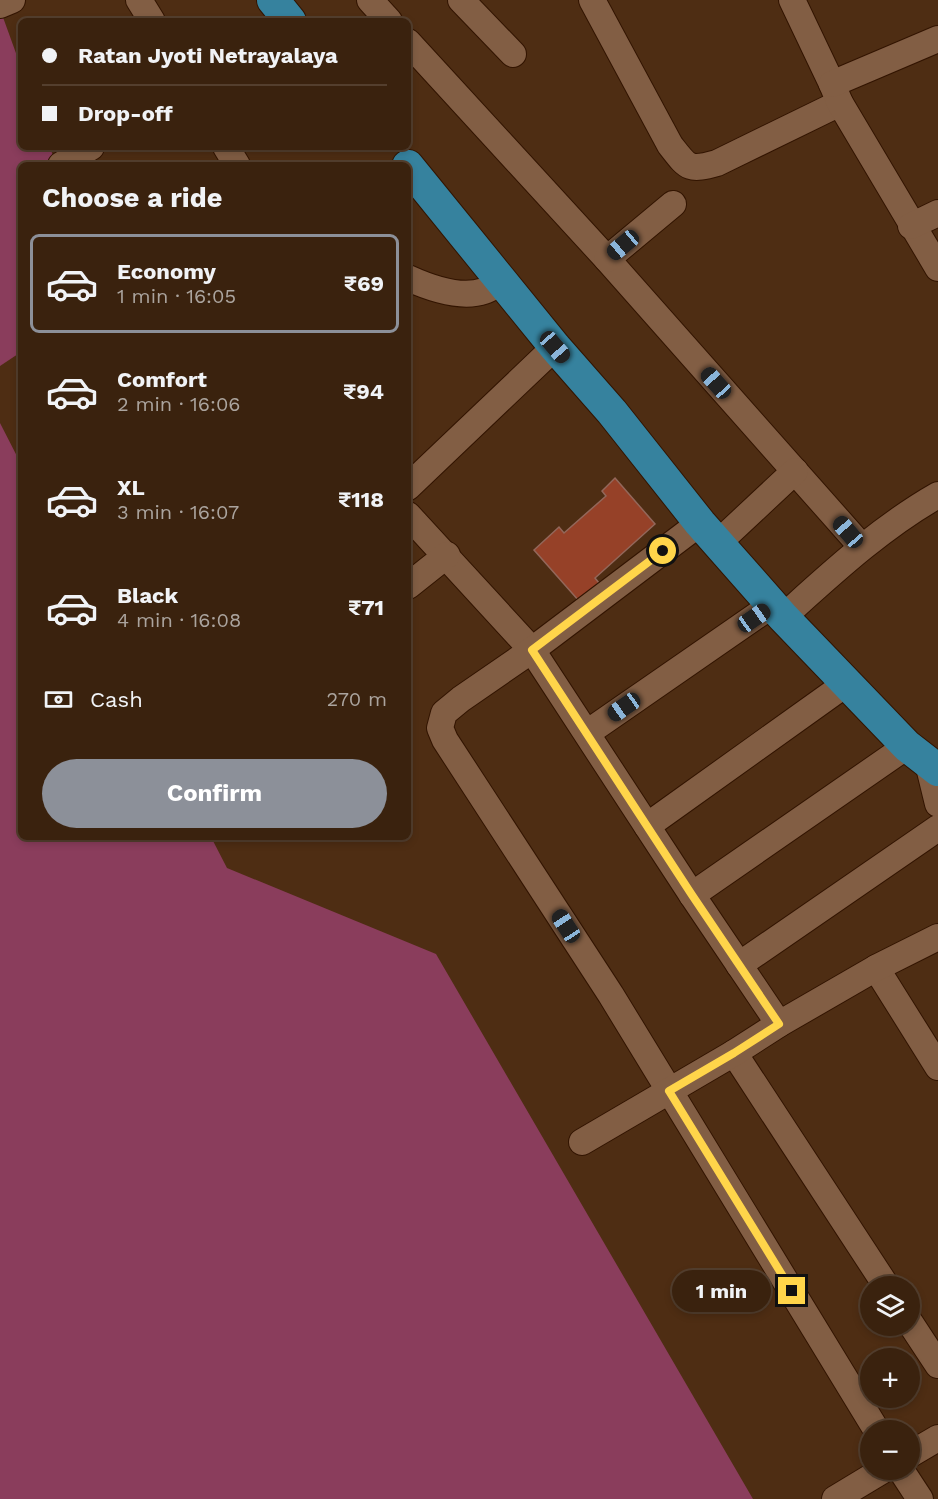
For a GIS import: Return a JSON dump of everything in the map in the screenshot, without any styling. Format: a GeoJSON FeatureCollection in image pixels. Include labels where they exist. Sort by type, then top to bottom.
{"type":"FeatureCollection","features":[{"type":"Feature","properties":{"kind":"main road"},"geometry":{"type":"LineString","coordinates":[[273,0],[288,18]]}},
{"type":"Feature","properties":{"kind":"main road"},"geometry":{"type":"LineString","coordinates":[[394,150],[404,162]]}},
{"type":"Feature","properties":{"kind":"main road"},"geometry":{"type":"LineString","coordinates":[[411,171],[555,347],[612,412],[709,533],[847,684],[924,760]]}},
{"type":"Feature","properties":{"kind":"street"},"geometry":{"type":"LineString","coordinates":[[0,5],[12,0]]}},
{"type":"Feature","properties":{"kind":"street"},"geometry":{"type":"LineString","coordinates":[[139,0],[150,18]]}},
{"type":"Feature","properties":{"kind":"street"},"geometry":{"type":"LineString","coordinates":[[370,0],[386,18]]}},
{"type":"Feature","properties":{"kind":"street"},"geometry":{"type":"LineString","coordinates":[[460,0],[513,54]]}},
{"type":"Feature","properties":{"kind":"street"},"geometry":{"type":"LineString","coordinates":[[592,0],[670,145],[684,163],[697,169],[717,163],[836,94],[938,39]]}},
{"type":"Feature","properties":{"kind":"street"},"geometry":{"type":"LineString","coordinates":[[792,0],[836,94],[911,226],[938,268]]}},
{"type":"Feature","properties":{"kind":"street"},"geometry":{"type":"LineString","coordinates":[[411,45],[607,259],[862,547]]}},
{"type":"Feature","properties":{"kind":"street"},"geometry":{"type":"LineString","coordinates":[[66,162],[86,150]]}},
{"type":"Feature","properties":{"kind":"street"},"geometry":{"type":"LineString","coordinates":[[607,259],[673,204]]}},
{"type":"Feature","properties":{"kind":"street"},"geometry":{"type":"LineString","coordinates":[[911,226],[938,213]]}},
{"type":"Feature","properties":{"kind":"street"},"geometry":{"type":"LineString","coordinates":[[411,282],[440,290],[464,293],[484,291],[502,282]]}},
{"type":"Feature","properties":{"kind":"street"},"geometry":{"type":"LineString","coordinates":[[411,484],[555,347]]}},
{"type":"Feature","properties":{"kind":"street"},"geometry":{"type":"LineString","coordinates":[[795,471],[709,533],[461,699],[444,713],[440,728],[445,740],[605,985],[870,1420]]}},
{"type":"Feature","properties":{"kind":"street"},"geometry":{"type":"LineString","coordinates":[[587,733],[778,611],[888,527],[938,495]]}},
{"type":"Feature","properties":{"kind":"street"},"geometry":{"type":"LineString","coordinates":[[411,517],[532,650],[779,1024]]}},
{"type":"Feature","properties":{"kind":"street"},"geometry":{"type":"LineString","coordinates":[[411,584],[447,555]]}},
{"type":"Feature","properties":{"kind":"street"},"geometry":{"type":"LineString","coordinates":[[647,826],[847,684]]}},
{"type":"Feature","properties":{"kind":"street"},"geometry":{"type":"LineString","coordinates":[[692,895],[924,760],[938,804]]}},
{"type":"Feature","properties":{"kind":"street"},"geometry":{"type":"LineString","coordinates":[[739,965],[938,828]]}},
{"type":"Feature","properties":{"kind":"street"},"geometry":{"type":"LineString","coordinates":[[582,1142],[876,968],[938,938]]}},
{"type":"Feature","properties":{"kind":"street"},"geometry":{"type":"LineString","coordinates":[[876,968],[938,1067]]}},
{"type":"Feature","properties":{"kind":"street"},"geometry":{"type":"LineString","coordinates":[[734,1053],[880,1276]]}},
{"type":"Feature","properties":{"kind":"street"},"geometry":{"type":"LineString","coordinates":[[919,1336],[938,1365]]}},
{"type":"Feature","properties":{"kind":"street"},"geometry":{"type":"LineString","coordinates":[[920,1449],[938,1438]]}},
{"type":"Feature","properties":{"kind":"street"},"geometry":{"type":"LineString","coordinates":[[835,1499],[866,1480]]}},
{"type":"Feature","properties":{"kind":"street"},"geometry":{"type":"LineString","coordinates":[[908,1480],[920,1499]]}},
{"type":"Feature","properties":{"kind":"shaded area"},"geometry":{"type":"Polygon","coordinates":[[[0,9],[18,59],[18,150],[51,150],[55,162],[18,162],[18,354],[0,366],[0,9]]]}},
{"type":"Feature","properties":{"kind":"shaded area"},"geometry":{"type":"Polygon","coordinates":[[[0,423],[18,458],[18,840],[213,840],[227,868],[436,954],[753,1499],[0,1499],[0,423]]]}},
{"type":"Feature","properties":{"kind":"building"},"geometry":{"type":"Polygon","coordinates":[[[615,478],[655,524],[595,578],[599,583],[579,601],[534,550],[559,527],[564,533],[606,496],[602,491],[615,478]]]}},
{"type":"Feature","properties":{"kind":"route"},"geometry":{"type":"LineString","coordinates":[[663,551],[532,650],[779,1024],[669,1091],[792,1291]]}}]}
